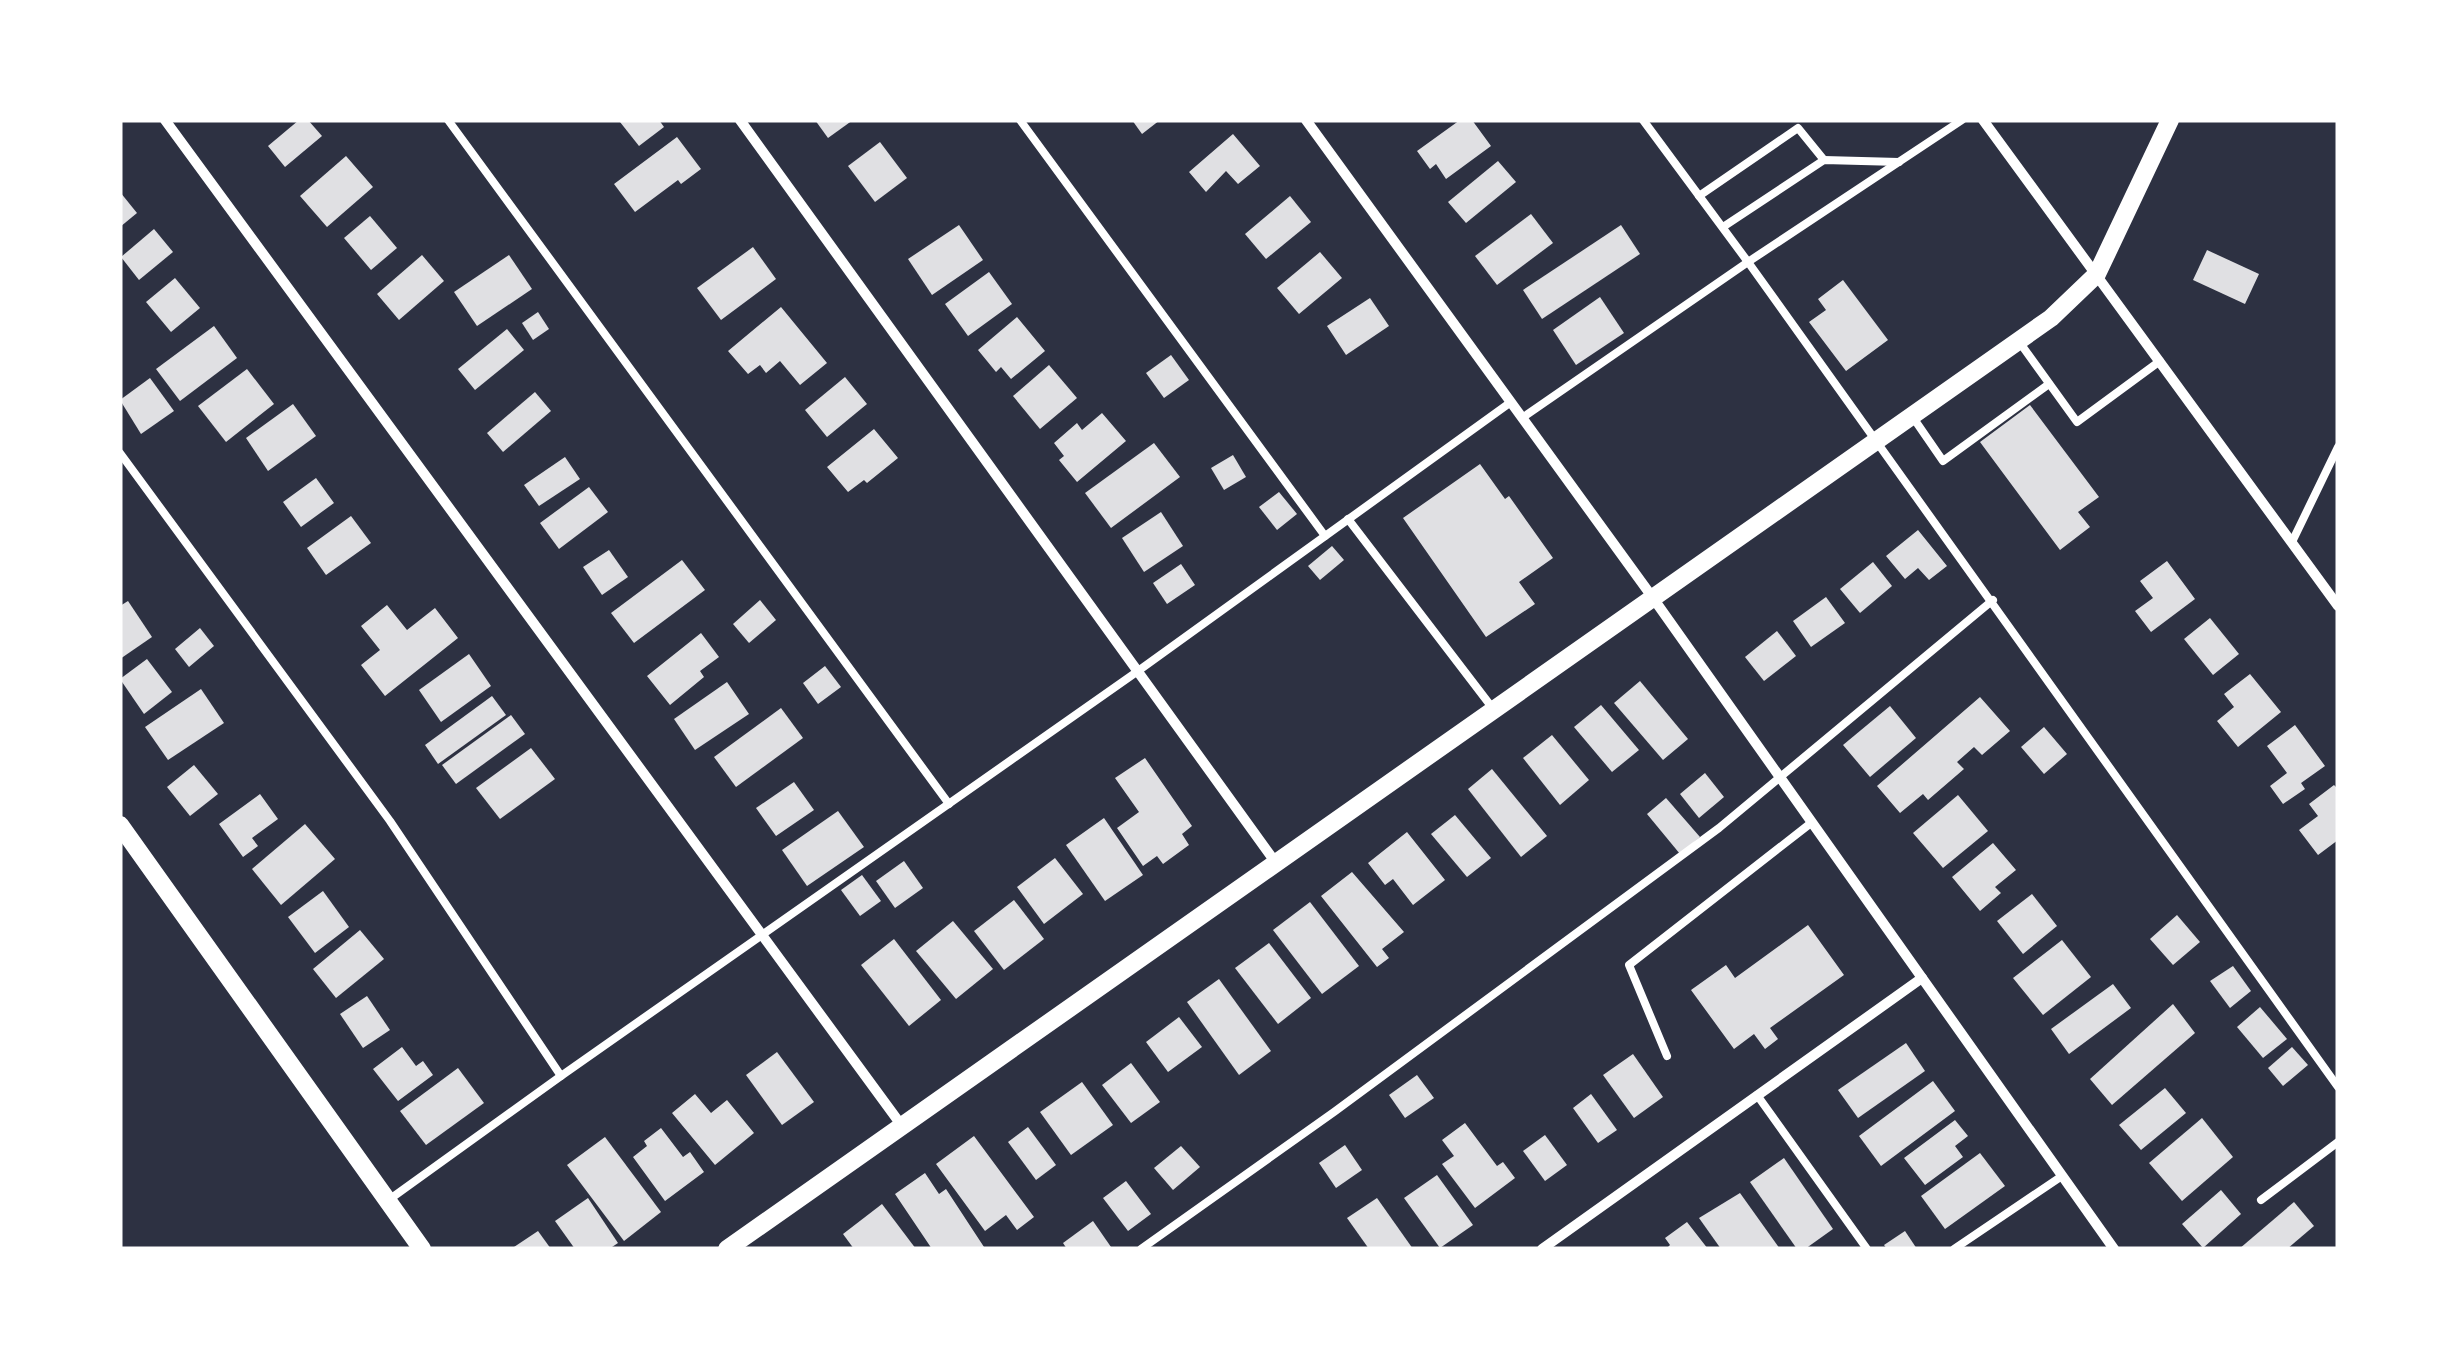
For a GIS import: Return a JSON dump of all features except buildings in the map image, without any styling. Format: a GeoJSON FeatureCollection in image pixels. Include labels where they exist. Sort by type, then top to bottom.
{"type":"FeatureCollection","features":[{"type":"Feature","properties":{"kind":"street"},"geometry":{"type":"LineString","coordinates":[[165,120],[902,1126]]}},
{"type":"Feature","properties":{"kind":"street"},"geometry":{"type":"LineString","coordinates":[[740,120],[1276,863]]}},
{"type":"Feature","properties":{"kind":"street"},"geometry":{"type":"LineString","coordinates":[[1306,120],[1653,598],[2114,1249]]}},
{"type":"Feature","properties":{"kind":"street"},"geometry":{"type":"LineString","coordinates":[[1984,120],[2338,606]]}},
{"type":"Feature","properties":{"kind":"street"},"geometry":{"type":"LineString","coordinates":[[728,1249],[2050,318],[2097,274],[2170,120]]}},
{"type":"Feature","properties":{"kind":"street"},"geometry":{"type":"LineString","coordinates":[[120,825],[422,1249]]}},
{"type":"Feature","properties":{"kind":"street"},"geometry":{"type":"LineString","coordinates":[[1542,1249],[1922,978]]}},
{"type":"Feature","properties":{"kind":"lane"},"geometry":{"type":"LineString","coordinates":[[448,120],[949,804]]}},
{"type":"Feature","properties":{"kind":"lane"},"geometry":{"type":"LineString","coordinates":[[1020,120],[1325,536]]}},
{"type":"Feature","properties":{"kind":"lane"},"geometry":{"type":"LineString","coordinates":[[1643,120],[1993,600],[2338,1087]]}},
{"type":"Feature","properties":{"kind":"lane"},"geometry":{"type":"LineString","coordinates":[[1522,418],[1962,120]]}},
{"type":"Feature","properties":{"kind":"lane"},"geometry":{"type":"LineString","coordinates":[[1699,196],[1798,128],[1824,160]]}},
{"type":"Feature","properties":{"kind":"lane"},"geometry":{"type":"LineString","coordinates":[[1723,227],[1824,160],[1899,162]]}},
{"type":"Feature","properties":{"kind":"lane"},"geometry":{"type":"LineString","coordinates":[[2018,340],[2077,422],[2160,361]]}},
{"type":"Feature","properties":{"kind":"lane"},"geometry":{"type":"LineString","coordinates":[[1910,415],[1944,461],[2050,384]]}},
{"type":"Feature","properties":{"kind":"lane"},"geometry":{"type":"LineString","coordinates":[[389,1199],[1138,671],[1511,402]]}},
{"type":"Feature","properties":{"kind":"lane"},"geometry":{"type":"LineString","coordinates":[[2292,542],[2338,447]]}},
{"type":"Feature","properties":{"kind":"lane"},"geometry":{"type":"LineString","coordinates":[[120,453],[390,820],[560,1076]]}},
{"type":"Feature","properties":{"kind":"lane"},"geometry":{"type":"LineString","coordinates":[[1348,519],[1494,710]]}},
{"type":"Feature","properties":{"kind":"lane"},"geometry":{"type":"LineString","coordinates":[[1141,1249],[1719,828],[1993,600]]}},
{"type":"Feature","properties":{"kind":"lane"},"geometry":{"type":"LineString","coordinates":[[1666,1056],[1629,965],[1811,823]]}},
{"type":"Feature","properties":{"kind":"lane"},"geometry":{"type":"LineString","coordinates":[[1757,1094],[1867,1249]]}},
{"type":"Feature","properties":{"kind":"lane"},"geometry":{"type":"LineString","coordinates":[[2261,1200],[2338,1142]]}},
{"type":"Feature","properties":{"kind":"lane"},"geometry":{"type":"LineString","coordinates":[[1954,1249],[2062,1176]]}}]}
